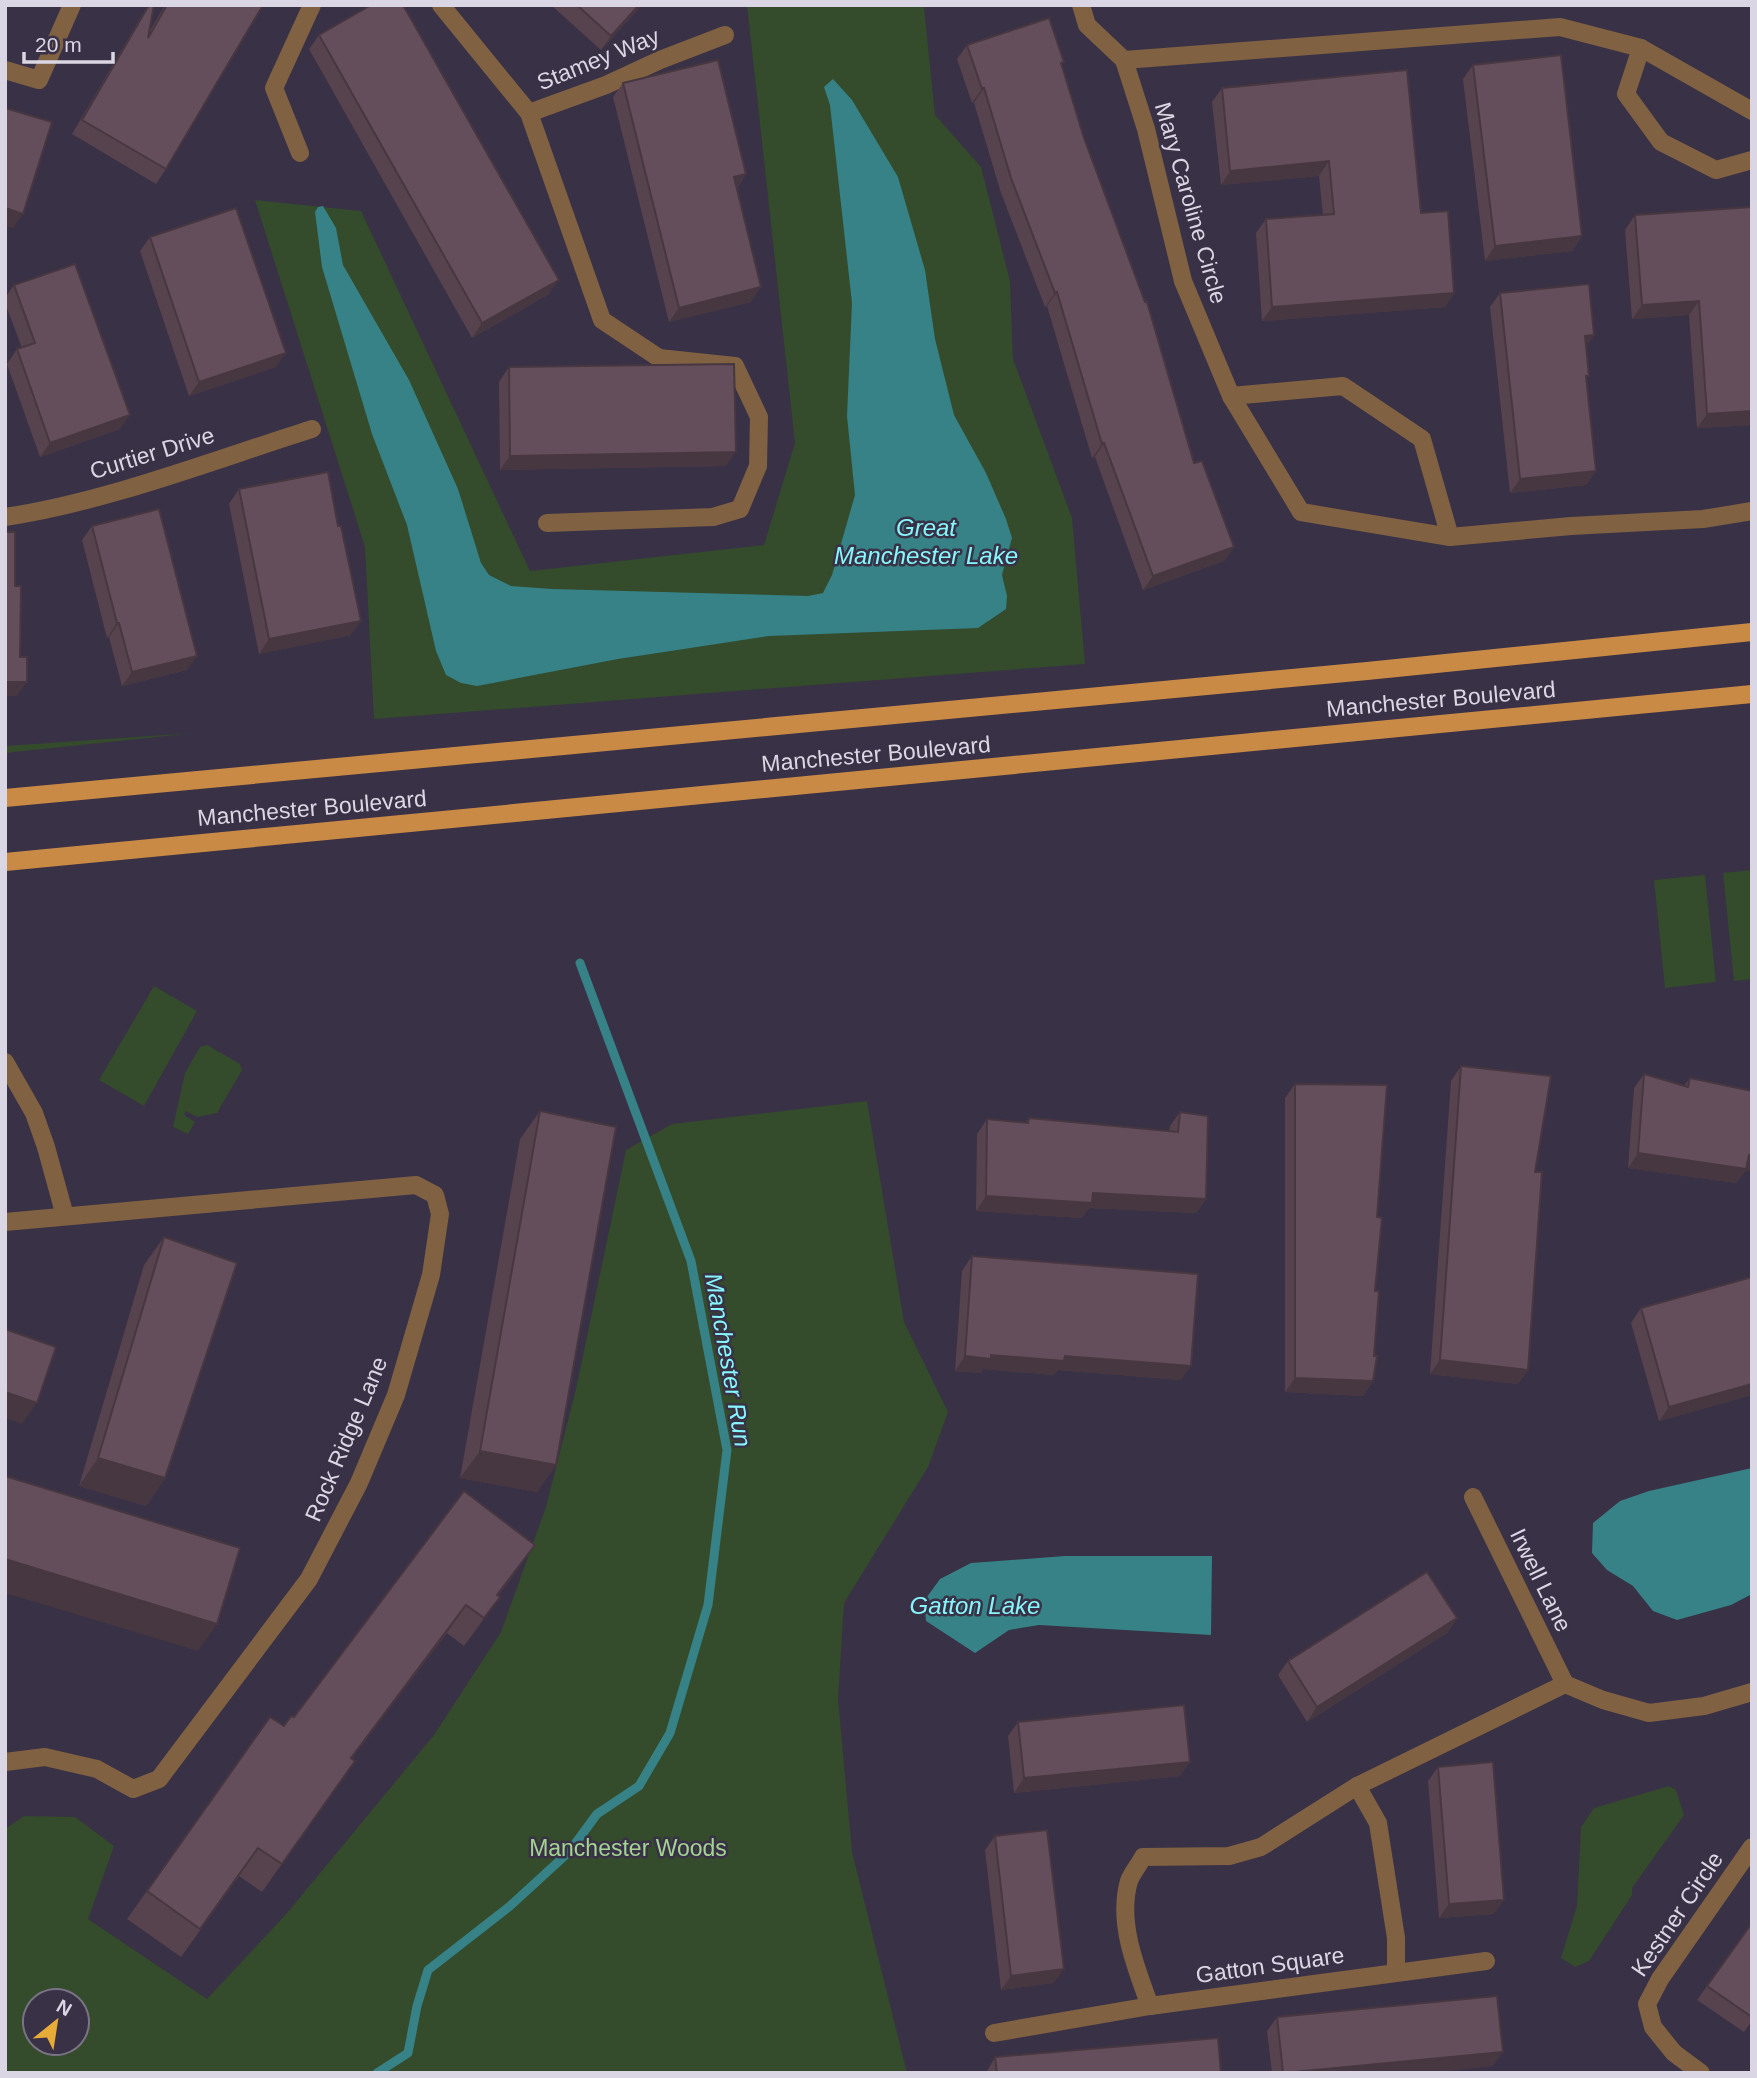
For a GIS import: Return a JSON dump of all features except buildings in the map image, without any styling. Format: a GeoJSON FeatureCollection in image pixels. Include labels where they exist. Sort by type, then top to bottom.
{"type":"FeatureCollection","features":[{"type":"Feature","properties":{"kind":"main road","name":"Manchester Boulevard"},"geometry":{"type":"LineString","coordinates":[[5,798],[1752,632]]}},
{"type":"Feature","properties":{"kind":"main road","name":"Manchester Boulevard"},"geometry":{"type":"LineString","coordinates":[[5,862],[1752,694]]}},
{"type":"Feature","properties":{"kind":"street"},"geometry":{"type":"LineString","coordinates":[[5,70],[39,80],[72,5]]}},
{"type":"Feature","properties":{"kind":"street"},"geometry":{"type":"LineString","coordinates":[[300,153],[274,88],[312,5]]}},
{"type":"Feature","properties":{"kind":"street"},"geometry":{"type":"LineString","coordinates":[[441,5],[529,113],[603,320],[659,358],[735,366],[759,417],[758,466],[740,509],[713,517],[547,523]]}},
{"type":"Feature","properties":{"kind":"street","name":"Mary Caroline Circle"},"geometry":{"type":"LineString","coordinates":[[1082,5],[1087,25],[1124,60],[1146,129],[1183,281],[1231,396],[1301,512],[1450,537],[1571,526],[1703,519],[1752,512]]}},
{"type":"Feature","properties":{"kind":"street"},"geometry":{"type":"LineString","coordinates":[[1124,60],[1560,27],[1641,48],[1752,111]]}},
{"type":"Feature","properties":{"kind":"street","name":"Stamey Way"},"geometry":{"type":"LineString","coordinates":[[529,113],[606,85],[660,60],[725,35]]}},
{"type":"Feature","properties":{"kind":"street"},"geometry":{"type":"LineString","coordinates":[[1641,48],[1626,94],[1661,142],[1716,170],[1752,160]]}},
{"type":"Feature","properties":{"kind":"street"},"geometry":{"type":"LineString","coordinates":[[1231,396],[1343,386],[1422,439],[1450,537]]}},
{"type":"Feature","properties":{"kind":"street","name":"Curtier Drive"},"geometry":{"type":"LineString","coordinates":[[5,517],[40,512],[312,429]]}},
{"type":"Feature","properties":{"kind":"street"},"geometry":{"type":"LineString","coordinates":[[5,1062],[34,1113],[65,1216]]}},
{"type":"Feature","properties":{"kind":"street","name":"Rock Ridge Lane"},"geometry":{"type":"LineString","coordinates":[[5,1222],[416,1185],[435,1195],[440,1214],[431,1275],[396,1395],[359,1483],[309,1579],[159,1779],[133,1789],[97,1769],[45,1757],[5,1762]]}},
{"type":"Feature","properties":{"kind":"street","name":"Irwell Lane"},"geometry":{"type":"LineString","coordinates":[[1473,1497],[1565,1684]]}},
{"type":"Feature","properties":{"kind":"street"},"geometry":{"type":"LineString","coordinates":[[1150,2006],[1136,1969],[1125,1917],[1129,1881],[1143,1857],[1229,1856],[1261,1847],[1357,1786],[1565,1684],[1603,1700],[1649,1713],[1704,1706],[1752,1692]]}},
{"type":"Feature","properties":{"kind":"street"},"geometry":{"type":"LineString","coordinates":[[1357,1786],[1378,1823],[1396,1938],[1396,1972]]}},
{"type":"Feature","properties":{"kind":"street","name":"Kestner Circle"},"geometry":{"type":"LineString","coordinates":[[1701,2073],[1667,2045],[1653,2027],[1647,2004],[1660,1979],[1752,1847]]}},
{"type":"Feature","properties":{"kind":"street","name":"Gatton Square"},"geometry":{"type":"LineString","coordinates":[[994,2033],[1150,2006],[1486,1961]]}},
{"type":"Feature","properties":{"kind":"green space"},"geometry":{"type":"Polygon","coordinates":[[[747,5],[924,7],[935,115],[981,167],[1010,281],[1013,359],[1072,518],[1085,664],[374,719],[365,547],[255,200],[361,211],[530,571],[764,545],[795,443],[747,5]]]}},
{"type":"Feature","properties":{"kind":"green space"},"geometry":{"type":"Polygon","coordinates":[[[194,733],[5,753],[5,746],[194,733]]]}},
{"type":"Feature","properties":{"kind":"green space"},"geometry":{"type":"Polygon","coordinates":[[[1752,870],[1752,979],[1734,981],[1723,873],[1752,870]]]}},
{"type":"Feature","properties":{"kind":"green space"},"geometry":{"type":"Polygon","coordinates":[[[1705,875],[1716,982],[1665,988],[1654,880],[1705,875]]]}},
{"type":"Feature","properties":{"kind":"green space"},"geometry":{"type":"Polygon","coordinates":[[[154,986],[197,1011],[144,1106],[99,1080],[154,986]]]}},
{"type":"Feature","properties":{"kind":"green space"},"geometry":{"type":"Polygon","coordinates":[[[207,1045],[240,1064],[242,1070],[217,1113],[197,1117],[186,1111],[184,1115],[195,1122],[188,1134],[173,1127],[185,1073],[200,1047],[207,1045]]]}},
{"type":"Feature","properties":{"kind":"green space","name":"Manchester Woods"},"geometry":{"type":"Polygon","coordinates":[[[867,1101],[904,1322],[948,1412],[928,1467],[844,1603],[838,1699],[852,1852],[907,2073],[5,2073],[5,1829],[24,1816],[75,1817],[114,1846],[88,1919],[207,1999],[287,1913],[434,1735],[501,1632],[546,1507],[576,1389],[626,1150],[672,1124],[867,1101]]]}},
{"type":"Feature","properties":{"kind":"green space"},"geometry":{"type":"Polygon","coordinates":[[[1669,1786],[1676,1790],[1684,1815],[1632,1888],[1632,1895],[1589,1961],[1575,1967],[1561,1958],[1577,1906],[1581,1827],[1594,1808],[1669,1786]]]}},
{"type":"Feature","properties":{"kind":"water","name":"Great Manchester Lake"},"geometry":{"type":"Polygon","coordinates":[[[833,79],[852,100],[898,177],[925,270],[935,339],[954,415],[986,473],[1012,538],[1002,575],[1007,596],[1006,609],[978,628],[769,636],[618,659],[477,686],[461,683],[446,675],[436,651],[407,525],[372,434],[322,267],[315,212],[318,207],[323,206],[336,228],[343,265],[409,380],[458,489],[481,563],[489,575],[511,586],[552,589],[808,596],[823,593],[832,575],[855,495],[847,416],[852,303],[830,105],[824,87],[833,79]]]}},
{"type":"Feature","properties":{"kind":"water"},"geometry":{"type":"Polygon","coordinates":[[[1752,1468],[1752,1594],[1731,1605],[1677,1620],[1653,1611],[1633,1586],[1607,1570],[1592,1553],[1593,1523],[1620,1501],[1649,1491],[1752,1468]]]}},
{"type":"Feature","properties":{"kind":"water","name":"Gatton Lake"},"geometry":{"type":"Polygon","coordinates":[[[1065,1556],[1212,1556],[1211,1635],[1039,1625],[1009,1630],[975,1653],[926,1621],[924,1601],[940,1579],[971,1563],[1065,1556]]]}},
{"type":"Feature","properties":{"kind":"waterway","name":"Manchester Run"},"geometry":{"type":"LineString","coordinates":[[377,2073],[408,2053],[417,2006],[428,1970],[510,1906],[569,1852],[597,1814],[639,1786],[670,1733],[708,1605],[727,1450],[691,1261],[580,963]]}}]}
